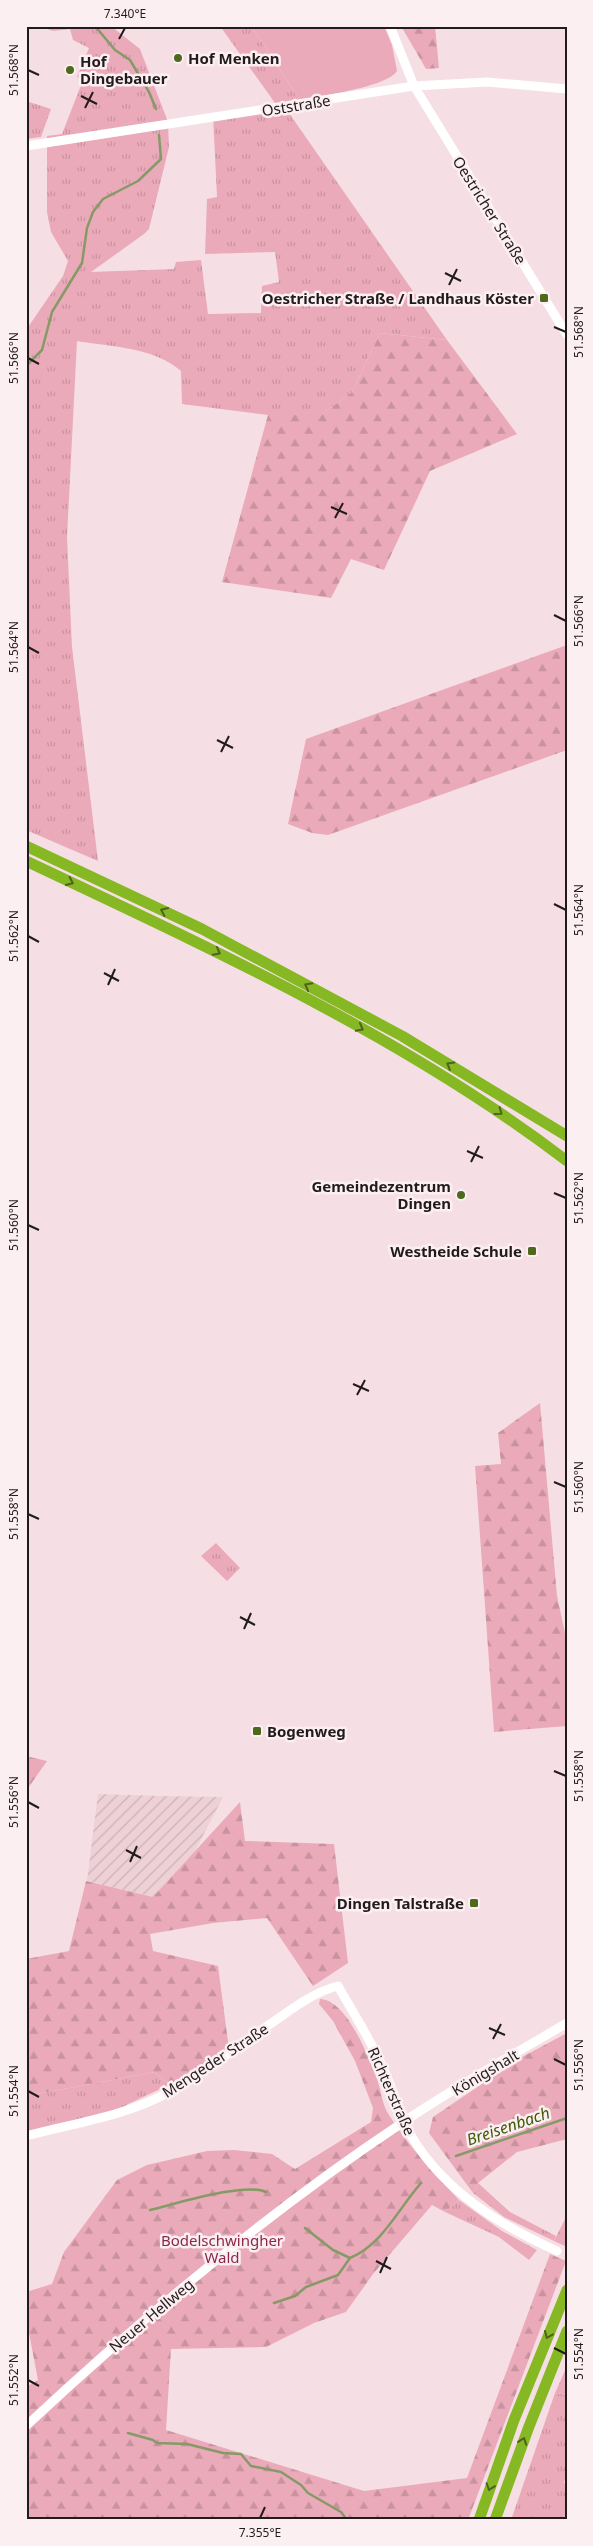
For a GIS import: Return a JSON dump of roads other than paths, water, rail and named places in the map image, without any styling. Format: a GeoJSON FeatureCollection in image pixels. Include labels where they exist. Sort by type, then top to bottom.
{"type":"FeatureCollection","features":[{"type":"Feature","properties":{"kind":"highway"},"geometry":{"type":"LineString","coordinates":[[26,846],[202,929],[402,1036],[567,1136]]}},
{"type":"Feature","properties":{"kind":"highway"},"geometry":{"type":"LineString","coordinates":[[26,861],[195,941],[391,1045],[490,1106],[567,1161]]}},
{"type":"Feature","properties":{"kind":"highway"},"geometry":{"type":"LineString","coordinates":[[479,2520],[514,2420],[567,2290]]}},
{"type":"Feature","properties":{"kind":"highway"},"geometry":{"type":"LineString","coordinates":[[495,2520],[528,2429],[567,2331]]}},
{"type":"Feature","properties":{"kind":"main road","name":"Oestricher Straße"},"geometry":{"type":"LineString","coordinates":[[390,26],[414,86],[567,335]]}},
{"type":"Feature","properties":{"kind":"main road","name":"Oststraße"},"geometry":{"type":"LineString","coordinates":[[26,146],[148,129],[414,86],[487,82],[567,89]]}},
{"type":"Feature","properties":{"kind":"main road","name":"Richterstraße"},"geometry":{"type":"LineString","coordinates":[[338,1986],[387,2076],[404,2122],[422,2152],[466,2198],[518,2232],[557,2251]]}},
{"type":"Feature","properties":{"kind":"main road","name":"Mengeder Straße"},"geometry":{"type":"LineString","coordinates":[[26,2136],[118,2113],[146,2103],[172,2090],[234,2050],[303,2001],[324,1989],[338,1986]]}},
{"type":"Feature","properties":{"kind":"main road","name":"Königshalt"},"geometry":{"type":"LineString","coordinates":[[404,2122],[567,2023]]}},
{"type":"Feature","properties":{"kind":"main road","name":"Neuer Hellweg"},"geometry":{"type":"LineString","coordinates":[[26,2426],[178,2291],[298,2197],[404,2122]]}},
{"type":"Feature","properties":{"kind":"waterway"},"geometry":{"type":"LineString","coordinates":[[95,26],[115,50],[130,60],[149,92],[156,109]]}},
{"type":"Feature","properties":{"kind":"waterway"},"geometry":{"type":"LineString","coordinates":[[26,366],[42,350],[52,312],[82,263],[87,228],[93,212],[103,199],[138,181],[161,159],[159,135]]}},
{"type":"Feature","properties":{"kind":"waterway","name":"Breisenbach"},"geometry":{"type":"LineString","coordinates":[[456,2156],[567,2118]]}},
{"type":"Feature","properties":{"kind":"waterway","name":"Breisenbach"},"geometry":{"type":"LineString","coordinates":[[305,2228],[333,2250],[350,2258],[362,2252],[381,2235],[421,2183]]}},
{"type":"Feature","properties":{"kind":"waterway","name":"Breisenbach"},"geometry":{"type":"LineString","coordinates":[[150,2210],[226,2192],[242,2190],[266,2192]]}},
{"type":"Feature","properties":{"kind":"waterway"},"geometry":{"type":"LineString","coordinates":[[274,2303],[295,2296],[306,2287],[338,2275],[350,2258]]}},
{"type":"Feature","properties":{"kind":"waterway"},"geometry":{"type":"LineString","coordinates":[[128,2433],[153,2440],[157,2443],[187,2444],[223,2453],[241,2454],[251,2466],[281,2472],[301,2485],[308,2493],[341,2512],[347,2520]]}},
{"type":"Feature","properties":{"kind":"place","name":"Hof Menken"},"geometry":{"type":"Point","coordinates":[178,58]}},
{"type":"Feature","properties":{"kind":"place","name":"Hof Dingebauer"},"geometry":{"type":"Point","coordinates":[70,70]}},
{"type":"Feature","properties":{"kind":"place","name":"Oestricher Straße / Landhaus Köster"},"geometry":{"type":"Point","coordinates":[544,298]}},
{"type":"Feature","properties":{"kind":"place","name":"Gemeindezentrum Dingen"},"geometry":{"type":"Point","coordinates":[461,1195]}},
{"type":"Feature","properties":{"kind":"place","name":"Westheide Schule"},"geometry":{"type":"Point","coordinates":[532,1251]}},
{"type":"Feature","properties":{"kind":"place","name":"Bogenweg"},"geometry":{"type":"Point","coordinates":[257,1731]}},
{"type":"Feature","properties":{"kind":"place","name":"Dingen Talstraße"},"geometry":{"type":"Point","coordinates":[474,1903]}},
{"type":"Feature","properties":{"kind":"park label","name":"Bodelschwingher Wald"},"geometry":{"type":"Point","coordinates":[222,2248]}}]}
